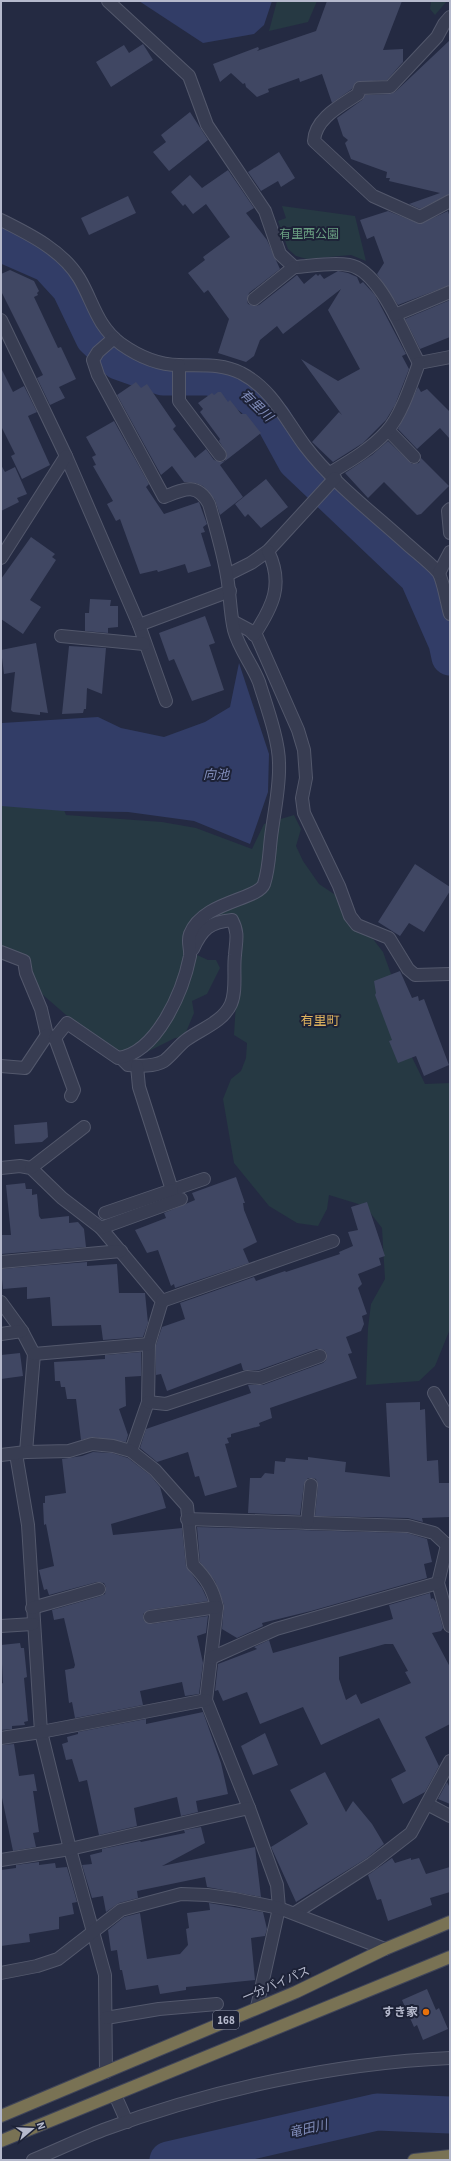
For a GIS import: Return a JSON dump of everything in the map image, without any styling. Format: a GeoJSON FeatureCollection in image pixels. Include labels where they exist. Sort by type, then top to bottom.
{"type":"FeatureCollection","features":[{"type":"Feature","properties":{"kind":"highway","name":"一分バイパス"},"geometry":{"type":"LineString","coordinates":[[1,2116],[257,2007],[296,1992],[385,1949],[450,1922]]}},
{"type":"Feature","properties":{"kind":"highway","name":"168"},"geometry":{"type":"LineString","coordinates":[[1,2141],[450,1957]]}},
{"type":"Feature","properties":{"kind":"highway"},"geometry":{"type":"LineString","coordinates":[[414,2160],[450,2156]]}},
{"type":"Feature","properties":{"kind":"street"},"geometry":{"type":"LineString","coordinates":[[108,1],[189,76],[207,125],[265,211],[280,254],[294,267]]}},
{"type":"Feature","properties":{"kind":"street"},"geometry":{"type":"LineString","coordinates":[[450,18],[446,32],[437,37],[390,87],[360,88],[358,94],[326,116],[315,135],[314,141],[373,196],[420,217],[450,201]]}},
{"type":"Feature","properties":{"kind":"street"},"geometry":{"type":"LineString","coordinates":[[1,220],[32,236],[63,259],[79,278],[94,312],[114,338],[139,356],[160,363],[179,365],[204,364],[227,368],[240,373],[259,384],[282,410],[305,446],[332,476],[439,573],[450,614]]}},
{"type":"Feature","properties":{"kind":"street"},"geometry":{"type":"LineString","coordinates":[[227,575],[251,563],[268,552],[332,476],[388,430],[404,401],[419,363],[395,315],[379,288],[362,268],[348,264],[294,267],[254,299]]}},
{"type":"Feature","properties":{"kind":"street"},"geometry":{"type":"LineString","coordinates":[[395,315],[450,292]]}},
{"type":"Feature","properties":{"kind":"street"},"geometry":{"type":"LineString","coordinates":[[1,320],[66,456],[139,625],[144,644],[166,701]]}},
{"type":"Feature","properties":{"kind":"street"},"geometry":{"type":"LineString","coordinates":[[114,338],[98,352],[93,360],[98,374],[164,497],[184,489],[194,490],[203,494],[214,522],[227,575],[234,622],[240,645],[258,680],[271,723],[279,762],[269,866],[263,886],[255,894],[240,897],[215,909],[199,920],[190,935],[189,946],[191,954]]}},
{"type":"Feature","properties":{"kind":"street"},"geometry":{"type":"LineString","coordinates":[[419,363],[450,358]]}},
{"type":"Feature","properties":{"kind":"street"},"geometry":{"type":"LineString","coordinates":[[179,365],[179,400],[220,456]]}},
{"type":"Feature","properties":{"kind":"street"},"geometry":{"type":"LineString","coordinates":[[388,430],[414,457]]}},
{"type":"Feature","properties":{"kind":"street"},"geometry":{"type":"LineString","coordinates":[[1,558],[66,456]]}},
{"type":"Feature","properties":{"kind":"street"},"geometry":{"type":"LineString","coordinates":[[450,509],[448,511],[450,533]]}},
{"type":"Feature","properties":{"kind":"street"},"geometry":{"type":"LineString","coordinates":[[254,635],[265,618],[277,585],[276,574],[268,552]]}},
{"type":"Feature","properties":{"kind":"street"},"geometry":{"type":"LineString","coordinates":[[439,573],[450,552]]}},
{"type":"Feature","properties":{"kind":"street"},"geometry":{"type":"LineString","coordinates":[[139,625],[230,591]]}},
{"type":"Feature","properties":{"kind":"street"},"geometry":{"type":"LineString","coordinates":[[234,622],[249,630],[254,635],[265,653],[298,730],[304,750],[306,778],[302,798],[304,813],[339,886],[350,916],[357,925],[389,938],[408,969],[415,975],[450,974]]}},
{"type":"Feature","properties":{"kind":"street"},"geometry":{"type":"LineString","coordinates":[[60,636],[144,644]]}},
{"type":"Feature","properties":{"kind":"street"},"geometry":{"type":"LineString","coordinates":[[1,1066],[25,1068],[51,1036],[67,1023],[118,1058],[128,1057],[143,1049],[158,1031],[183,982],[191,954],[198,938],[204,930],[223,921],[232,920],[236,928],[238,938],[235,954],[233,997],[230,1006],[218,1019],[186,1040],[163,1062],[137,1066],[128,1065],[121,1058]]}},
{"type":"Feature","properties":{"kind":"street"},"geometry":{"type":"LineString","coordinates":[[1,952],[24,961],[26,973],[74,1090],[71,1096]]}},
{"type":"Feature","properties":{"kind":"street"},"geometry":{"type":"LineString","coordinates":[[137,1066],[139,1087],[172,1190]]}},
{"type":"Feature","properties":{"kind":"street"},"geometry":{"type":"LineString","coordinates":[[31,1168],[84,1127]]}},
{"type":"Feature","properties":{"kind":"street"},"geometry":{"type":"LineString","coordinates":[[1,1168],[20,1166],[31,1168],[62,1198],[101,1228],[162,1301]]}},
{"type":"Feature","properties":{"kind":"street"},"geometry":{"type":"LineString","coordinates":[[105,1213],[204,1179]]}},
{"type":"Feature","properties":{"kind":"street"},"geometry":{"type":"LineString","coordinates":[[101,1228],[181,1199]]}},
{"type":"Feature","properties":{"kind":"street"},"geometry":{"type":"LineString","coordinates":[[162,1301],[333,1241]]}},
{"type":"Feature","properties":{"kind":"street"},"geometry":{"type":"LineString","coordinates":[[1,1262],[121,1252]]}},
{"type":"Feature","properties":{"kind":"street"},"geometry":{"type":"LineString","coordinates":[[131,1451],[148,1402],[149,1344],[162,1301]]}},
{"type":"Feature","properties":{"kind":"street"},"geometry":{"type":"LineString","coordinates":[[1,1302],[22,1331],[34,1354],[21,1453],[28,1525],[33,1624],[41,1732],[70,1849],[105,1974],[106,2072]]}},
{"type":"Feature","properties":{"kind":"street"},"geometry":{"type":"LineString","coordinates":[[1,1334],[22,1331]]}},
{"type":"Feature","properties":{"kind":"street"},"geometry":{"type":"LineString","coordinates":[[34,1354],[149,1344]]}},
{"type":"Feature","properties":{"kind":"street"},"geometry":{"type":"LineString","coordinates":[[148,1402],[166,1404],[247,1377],[260,1378],[320,1356]]}},
{"type":"Feature","properties":{"kind":"street"},"geometry":{"type":"LineString","coordinates":[[434,1393],[450,1421]]}},
{"type":"Feature","properties":{"kind":"street"},"geometry":{"type":"LineString","coordinates":[[1,1455],[69,1451],[92,1444],[113,1446],[131,1451],[155,1470],[187,1506],[187,1519],[193,1565],[207,1578],[215,1595],[217,1607],[206,1700],[249,1808],[277,1885],[280,1908],[257,2007]]}},
{"type":"Feature","properties":{"kind":"street"},"geometry":{"type":"LineString","coordinates":[[307,1523],[312,1485]]}},
{"type":"Feature","properties":{"kind":"street"},"geometry":{"type":"LineString","coordinates":[[187,1519],[408,1526],[434,1533],[449,1545],[438,1583],[450,1626]]}},
{"type":"Feature","properties":{"kind":"street"},"geometry":{"type":"LineString","coordinates":[[211,1658],[276,1629],[438,1583]]}},
{"type":"Feature","properties":{"kind":"street"},"geometry":{"type":"LineString","coordinates":[[32,1608],[99,1589]]}},
{"type":"Feature","properties":{"kind":"street"},"geometry":{"type":"LineString","coordinates":[[150,1617],[217,1607]]}},
{"type":"Feature","properties":{"kind":"street"},"geometry":{"type":"LineString","coordinates":[[1,1626],[33,1624]]}},
{"type":"Feature","properties":{"kind":"street"},"geometry":{"type":"LineString","coordinates":[[1,1738],[41,1732],[206,1700]]}},
{"type":"Feature","properties":{"kind":"street"},"geometry":{"type":"LineString","coordinates":[[295,1913],[371,1864],[411,1833],[450,1761]]}},
{"type":"Feature","properties":{"kind":"street"},"geometry":{"type":"LineString","coordinates":[[426,1804],[450,1816]]}},
{"type":"Feature","properties":{"kind":"street"},"geometry":{"type":"LineString","coordinates":[[1,1860],[70,1849],[249,1808]]}},
{"type":"Feature","properties":{"kind":"street"},"geometry":{"type":"LineString","coordinates":[[1,1973],[37,1966],[58,1959],[121,1910],[181,1894],[235,1898],[280,1908],[385,1949]]}},
{"type":"Feature","properties":{"kind":"street"},"geometry":{"type":"LineString","coordinates":[[106,2018],[159,2009],[217,2004]]}},
{"type":"Feature","properties":{"kind":"street"},"geometry":{"type":"LineString","coordinates":[[33,2160],[103,2130],[201,2100],[308,2074],[415,2060],[450,2058]]}},
{"type":"Feature","properties":{"kind":"street"},"geometry":{"type":"LineString","coordinates":[[115,2095],[127,2122]]}},
{"type":"Feature","properties":{"kind":"green space"},"geometry":{"type":"Polygon","coordinates":[[[277,1],[317,1],[308,22],[269,31],[277,1]]]}},
{"type":"Feature","properties":{"kind":"green space"},"geometry":{"type":"Polygon","coordinates":[[[431,1],[447,1],[435,15],[430,9],[431,1]]]}},
{"type":"Feature","properties":{"kind":"green space","name":"有里西公園"},"geometry":{"type":"Polygon","coordinates":[[[282,206],[355,216],[366,261],[351,255],[307,259],[296,256],[288,249],[278,221],[286,218],[282,206]]]}},
{"type":"Feature","properties":{"kind":"green space"},"geometry":{"type":"Polygon","coordinates":[[[1,726],[60,800],[66,815],[162,822],[196,828],[252,849],[264,824],[294,815],[301,829],[296,846],[303,861],[319,884],[343,900],[383,952],[391,974],[387,1006],[425,1084],[450,1083],[450,1329],[435,1366],[419,1381],[366,1385],[368,1328],[371,1304],[385,1279],[382,1228],[365,1206],[329,1195],[327,1209],[318,1226],[297,1223],[269,1206],[234,1163],[223,1099],[231,1079],[241,1071],[246,1058],[247,1043],[234,1035],[236,1002],[235,920],[210,922],[195,954],[208,960],[216,960],[220,968],[207,994],[192,1001],[194,1013],[184,1037],[175,1038],[143,1054],[127,1055],[114,1051],[73,1021],[35,988],[28,960],[1,947],[1,726]]]}},
{"type":"Feature","properties":{"kind":"water"},"geometry":{"type":"Polygon","coordinates":[[[139,1],[272,1],[264,25],[254,34],[203,43],[139,1]]]}},
{"type":"Feature","properties":{"kind":"water","name":"向池"},"geometry":{"type":"Polygon","coordinates":[[[239,663],[269,754],[268,792],[250,844],[194,821],[128,812],[64,811],[1,806],[2,723],[98,717],[121,728],[164,737],[205,722],[230,707],[239,663]]]}},
{"type":"Feature","properties":{"kind":"building"},"geometry":{"type":"Polygon","coordinates":[[[327,1],[402,1],[383,50],[403,49],[403,62],[387,80],[356,82],[352,89],[332,103],[322,74],[300,82],[299,78],[268,89],[269,92],[257,97],[246,87],[245,83],[243,84],[231,73],[220,82],[213,64],[258,47],[259,49],[257,51],[316,31],[327,1]]]}},
{"type":"Feature","properties":{"kind":"building"},"geometry":{"type":"Polygon","coordinates":[[[450,40],[450,194],[420,209],[409,204],[440,193],[389,181],[390,178],[386,178],[387,172],[351,159],[345,143],[348,140],[343,136],[337,118],[362,100],[365,95],[390,94],[395,92],[450,40]]]}},
{"type":"Feature","properties":{"kind":"building"},"geometry":{"type":"Polygon","coordinates":[[[143,44],[153,60],[111,87],[96,62],[124,45],[129,53],[143,44]]]}},
{"type":"Feature","properties":{"kind":"building"},"geometry":{"type":"Polygon","coordinates":[[[190,112],[208,140],[169,171],[153,152],[166,142],[161,135],[190,112]]]}},
{"type":"Feature","properties":{"kind":"building"},"geometry":{"type":"Polygon","coordinates":[[[279,152],[295,178],[281,187],[278,181],[261,191],[248,172],[279,152]]]}},
{"type":"Feature","properties":{"kind":"building"},"geometry":{"type":"Polygon","coordinates":[[[228,170],[254,208],[246,213],[267,240],[280,269],[249,293],[247,300],[248,304],[255,306],[259,305],[297,275],[304,284],[316,274],[318,276],[320,274],[324,279],[338,271],[348,273],[357,277],[360,284],[363,282],[375,295],[406,354],[402,356],[409,369],[395,405],[386,420],[363,443],[333,462],[312,442],[339,412],[342,415],[301,359],[338,381],[360,369],[328,310],[341,289],[283,334],[277,326],[260,340],[254,356],[246,362],[218,353],[229,319],[208,290],[204,293],[188,273],[205,260],[203,257],[230,237],[206,204],[193,214],[185,204],[183,206],[171,192],[190,175],[202,188],[228,170]]]}},
{"type":"Feature","properties":{"kind":"building"},"geometry":{"type":"Polygon","coordinates":[[[128,196],[136,213],[89,235],[81,218],[128,196]]]}},
{"type":"Feature","properties":{"kind":"building"},"geometry":{"type":"Polygon","coordinates":[[[388,211],[420,224],[448,211],[450,218],[450,285],[398,305],[377,274],[384,263],[374,236],[367,239],[360,220],[388,211]]]}},
{"type":"Feature","properties":{"kind":"building"},"geometry":{"type":"Polygon","coordinates":[[[10,270],[34,281],[39,291],[37,293],[38,295],[34,297],[58,348],[61,347],[76,379],[59,387],[65,398],[50,405],[37,378],[43,375],[1,291],[1,274],[10,270]]]}},
{"type":"Feature","properties":{"kind":"building"},"geometry":{"type":"Polygon","coordinates":[[[450,300],[450,337],[420,349],[405,319],[450,300]]]}},
{"type":"Feature","properties":{"kind":"building"},"geometry":{"type":"Polygon","coordinates":[[[1,368],[13,392],[24,386],[37,412],[28,416],[50,465],[22,479],[11,456],[15,454],[1,426],[1,368]]]}},
{"type":"Feature","properties":{"kind":"building"},"geometry":{"type":"Polygon","coordinates":[[[136,382],[141,388],[147,384],[176,426],[173,429],[195,458],[206,449],[214,460],[221,462],[225,461],[227,454],[219,441],[220,439],[200,412],[203,409],[198,403],[212,393],[214,395],[221,392],[228,402],[230,400],[241,414],[246,414],[261,433],[220,465],[243,497],[220,515],[215,500],[203,486],[196,483],[184,482],[172,466],[161,475],[117,395],[136,382]]]}},
{"type":"Feature","properties":{"kind":"building"},"geometry":{"type":"Polygon","coordinates":[[[418,387],[421,392],[427,389],[450,412],[450,439],[440,428],[417,449],[398,429],[418,387]]]}},
{"type":"Feature","properties":{"kind":"building"},"geometry":{"type":"Polygon","coordinates":[[[114,421],[149,484],[146,487],[164,514],[199,502],[207,524],[203,527],[205,532],[201,533],[211,566],[188,573],[185,564],[158,572],[157,570],[140,574],[120,519],[116,521],[107,504],[113,501],[93,466],[96,465],[92,457],[96,455],[86,437],[114,421]]]}},
{"type":"Feature","properties":{"kind":"building"},"geometry":{"type":"Polygon","coordinates":[[[388,441],[412,464],[419,463],[421,458],[449,486],[421,514],[417,515],[384,482],[368,498],[345,473],[372,455],[388,441]]]}},
{"type":"Feature","properties":{"kind":"building"},"geometry":{"type":"Polygon","coordinates":[[[1,465],[5,472],[15,467],[27,494],[17,498],[19,502],[1,511],[1,465]]]}},
{"type":"Feature","properties":{"kind":"building"},"geometry":{"type":"Polygon","coordinates":[[[266,479],[288,507],[261,528],[248,514],[245,517],[235,504],[266,479]]]}},
{"type":"Feature","properties":{"kind":"building"},"geometry":{"type":"Polygon","coordinates":[[[31,537],[55,554],[52,557],[56,560],[30,600],[41,607],[23,634],[1,619],[1,579],[31,537]]]}},
{"type":"Feature","properties":{"kind":"building"},"geometry":{"type":"Polygon","coordinates":[[[90,599],[111,600],[110,606],[118,606],[118,627],[108,628],[108,633],[85,631],[85,613],[89,613],[90,599]]]}},
{"type":"Feature","properties":{"kind":"building"},"geometry":{"type":"Polygon","coordinates":[[[205,616],[215,643],[209,645],[224,690],[192,701],[174,659],[169,661],[159,633],[205,616]]]}},
{"type":"Feature","properties":{"kind":"building"},"geometry":{"type":"Polygon","coordinates":[[[36,643],[48,713],[40,712],[40,715],[13,712],[11,710],[15,672],[4,674],[1,650],[36,643]]]}},
{"type":"Feature","properties":{"kind":"building"},"geometry":{"type":"Polygon","coordinates":[[[69,646],[106,648],[102,694],[87,688],[86,709],[84,709],[83,713],[62,714],[69,646]]]}},
{"type":"Feature","properties":{"kind":"building"},"geometry":{"type":"Polygon","coordinates":[[[415,864],[450,887],[450,891],[424,932],[409,923],[400,936],[378,922],[415,864]]]}},
{"type":"Feature","properties":{"kind":"building"},"geometry":{"type":"Polygon","coordinates":[[[400,971],[412,998],[418,996],[419,1001],[424,999],[449,1065],[424,1076],[416,1056],[398,1063],[389,1041],[392,1040],[375,995],[374,981],[400,971]]]}},
{"type":"Feature","properties":{"kind":"building"},"geometry":{"type":"Polygon","coordinates":[[[47,1122],[48,1137],[42,1142],[15,1144],[14,1125],[47,1122]]]}},
{"type":"Feature","properties":{"kind":"building"},"geometry":{"type":"Polygon","coordinates":[[[236,1177],[245,1203],[243,1203],[244,1210],[257,1242],[243,1249],[249,1263],[175,1288],[174,1284],[171,1286],[158,1250],[147,1253],[135,1230],[166,1218],[164,1213],[195,1200],[192,1193],[236,1177]]]}},
{"type":"Feature","properties":{"kind":"building"},"geometry":{"type":"Polygon","coordinates":[[[25,1183],[26,1189],[32,1189],[32,1195],[37,1194],[39,1216],[41,1219],[69,1216],[69,1223],[78,1222],[84,1229],[86,1247],[1,1254],[1,1235],[11,1235],[6,1185],[25,1183]]]}},
{"type":"Feature","properties":{"kind":"building"},"geometry":{"type":"Polygon","coordinates":[[[367,1202],[385,1256],[379,1258],[381,1265],[358,1274],[362,1284],[358,1288],[367,1314],[362,1316],[364,1324],[361,1331],[346,1337],[352,1353],[348,1354],[357,1378],[270,1408],[272,1418],[259,1423],[260,1426],[231,1434],[231,1437],[227,1438],[229,1443],[225,1444],[237,1487],[205,1496],[199,1476],[195,1477],[188,1452],[157,1462],[140,1448],[146,1429],[251,1393],[248,1385],[263,1385],[323,1363],[326,1360],[327,1354],[324,1350],[317,1349],[259,1370],[243,1370],[241,1363],[167,1391],[161,1374],[156,1375],[156,1345],[162,1327],[185,1319],[180,1303],[254,1277],[256,1281],[340,1254],[339,1252],[353,1246],[348,1232],[358,1230],[351,1207],[367,1202]]]}},
{"type":"Feature","properties":{"kind":"building"},"geometry":{"type":"Polygon","coordinates":[[[87,1262],[87,1266],[117,1264],[119,1293],[145,1293],[148,1323],[143,1337],[103,1340],[101,1325],[52,1326],[50,1297],[27,1299],[27,1287],[3,1289],[1,1269],[87,1262]]]}},
{"type":"Feature","properties":{"kind":"building"},"geometry":{"type":"Polygon","coordinates":[[[141,1352],[141,1376],[125,1377],[126,1406],[119,1409],[128,1435],[126,1442],[93,1437],[81,1440],[76,1399],[67,1399],[65,1387],[61,1387],[60,1381],[55,1381],[54,1362],[105,1359],[105,1355],[141,1352]]]}},
{"type":"Feature","properties":{"kind":"building"},"geometry":{"type":"Polygon","coordinates":[[[20,1353],[23,1376],[1,1379],[1,1355],[20,1353]]]}},
{"type":"Feature","properties":{"kind":"building"},"geometry":{"type":"Polygon","coordinates":[[[420,1402],[420,1410],[425,1409],[427,1461],[438,1460],[439,1483],[450,1483],[450,1517],[422,1518],[423,1522],[408,1518],[315,1516],[318,1485],[316,1479],[311,1478],[308,1478],[304,1484],[300,1515],[248,1513],[250,1478],[261,1478],[265,1473],[274,1474],[275,1461],[285,1462],[286,1458],[308,1460],[308,1457],[346,1462],[345,1472],[390,1477],[386,1403],[420,1402]]]}},
{"type":"Feature","properties":{"kind":"building"},"geometry":{"type":"Polygon","coordinates":[[[93,1452],[112,1453],[128,1458],[150,1475],[160,1487],[166,1508],[111,1524],[113,1535],[182,1528],[186,1566],[202,1588],[208,1601],[149,1610],[143,1614],[144,1621],[151,1624],[208,1616],[206,1633],[197,1636],[203,1663],[199,1694],[185,1696],[182,1682],[140,1691],[143,1705],[75,1718],[72,1702],[69,1703],[65,1670],[74,1668],[75,1665],[64,1618],[54,1620],[52,1610],[101,1596],[105,1594],[106,1587],[104,1583],[97,1582],[49,1595],[47,1589],[44,1590],[39,1570],[54,1566],[46,1524],[44,1525],[43,1503],[45,1503],[45,1496],[66,1493],[62,1459],[82,1456],[93,1452]]]}},
{"type":"Feature","properties":{"kind":"building"},"geometry":{"type":"Polygon","coordinates":[[[197,1527],[407,1533],[427,1539],[432,1562],[424,1564],[427,1578],[311,1611],[262,1623],[263,1626],[237,1638],[222,1629],[224,1605],[215,1581],[200,1562],[197,1527]]]}},
{"type":"Feature","properties":{"kind":"building"},"geometry":{"type":"Polygon","coordinates":[[[430,1593],[431,1599],[433,1598],[436,1602],[443,1628],[441,1631],[432,1633],[450,1667],[450,1724],[425,1737],[439,1766],[425,1792],[403,1804],[391,1779],[406,1771],[379,1718],[321,1745],[303,1707],[260,1724],[247,1692],[223,1701],[218,1690],[215,1691],[218,1664],[257,1649],[254,1647],[269,1640],[273,1653],[393,1619],[389,1605],[430,1593]],[[385,1644],[339,1657],[339,1679],[346,1700],[356,1694],[361,1704],[411,1683],[405,1672],[408,1671],[393,1644],[385,1644]]]}},
{"type":"Feature","properties":{"kind":"building"},"geometry":{"type":"Polygon","coordinates":[[[20,1643],[21,1648],[24,1648],[27,1677],[24,1678],[28,1721],[24,1722],[25,1725],[12,1726],[12,1729],[1,1730],[1,1684],[3,1683],[1,1645],[20,1643]]]}},
{"type":"Feature","properties":{"kind":"building"},"geometry":{"type":"Polygon","coordinates":[[[203,1712],[221,1763],[228,1794],[196,1801],[198,1812],[181,1816],[177,1797],[134,1808],[137,1826],[99,1835],[87,1780],[79,1782],[72,1759],[66,1760],[62,1744],[68,1742],[67,1737],[78,1734],[78,1732],[146,1719],[146,1724],[203,1712]]]}},
{"type":"Feature","properties":{"kind":"building"},"geometry":{"type":"Polygon","coordinates":[[[265,1733],[278,1765],[253,1775],[241,1746],[265,1733]]]}},
{"type":"Feature","properties":{"kind":"building"},"geometry":{"type":"Polygon","coordinates":[[[14,1744],[19,1776],[34,1774],[37,1791],[33,1791],[39,1832],[33,1833],[36,1847],[13,1851],[1,1793],[1,1745],[14,1744]]]}},
{"type":"Feature","properties":{"kind":"building"},"geometry":{"type":"Polygon","coordinates":[[[325,1772],[346,1812],[353,1801],[372,1824],[384,1844],[367,1858],[296,1902],[271,1847],[308,1824],[290,1790],[325,1772]]]}},
{"type":"Feature","properties":{"kind":"building"},"geometry":{"type":"Polygon","coordinates":[[[447,1782],[450,1788],[450,1804],[438,1799],[447,1782]]]}},
{"type":"Feature","properties":{"kind":"building"},"geometry":{"type":"Polygon","coordinates":[[[201,1827],[205,1843],[162,1866],[255,1847],[261,1897],[207,1887],[205,1877],[137,1891],[138,1898],[119,1903],[106,1912],[103,1896],[92,1898],[82,1865],[92,1864],[90,1855],[102,1852],[102,1849],[185,1833],[184,1830],[201,1827]]]}},
{"type":"Feature","properties":{"kind":"building"},"geometry":{"type":"Polygon","coordinates":[[[392,1858],[395,1863],[411,1858],[411,1860],[419,1858],[426,1874],[450,1867],[450,1892],[430,1898],[432,1905],[388,1921],[381,1899],[377,1900],[368,1875],[392,1858]]]}},
{"type":"Feature","properties":{"kind":"building"},"geometry":{"type":"Polygon","coordinates":[[[39,1862],[39,1865],[55,1863],[56,1868],[67,1867],[77,1902],[72,1903],[74,1914],[59,1917],[59,1929],[29,1934],[30,1942],[1,1946],[1,1870],[16,1868],[16,1865],[39,1862]]]}},
{"type":"Feature","properties":{"kind":"building"},"geometry":{"type":"Polygon","coordinates":[[[209,1903],[263,1912],[267,1929],[265,1936],[251,1938],[255,1980],[186,1987],[186,1990],[160,1994],[158,1985],[126,1990],[122,1970],[120,1970],[117,1950],[111,1951],[108,1930],[124,1917],[140,1913],[147,1959],[180,1954],[188,1945],[186,1929],[189,1928],[187,1913],[210,1910],[209,1903]]]}},
{"type":"Feature","properties":{"kind":"building"},"geometry":{"type":"Polygon","coordinates":[[[427,1989],[436,2010],[439,2008],[448,2029],[423,2040],[417,2025],[414,2027],[402,2000],[427,1989]]]}},
{"type":"Feature","properties":{"kind":"waterway","name":"有里川"},"geometry":{"type":"LineString","coordinates":[[1,242],[48,264],[70,288],[94,338],[118,361],[163,377],[209,377],[233,384],[253,398],[273,419],[296,461],[418,577],[447,643],[450,657]]}},
{"type":"Feature","properties":{"kind":"waterway","name":"竜田川"},"geometry":{"type":"LineString","coordinates":[[168,2160],[377,2112],[450,2115]]}},
{"type":"Feature","properties":{"kind":"place","name":"すき家"},"geometry":{"type":"Point","coordinates":[426,2012]}},
{"type":"Feature","properties":{"kind":"district","name":"有里町"},"geometry":{"type":"Point","coordinates":[320,1020]}}]}
